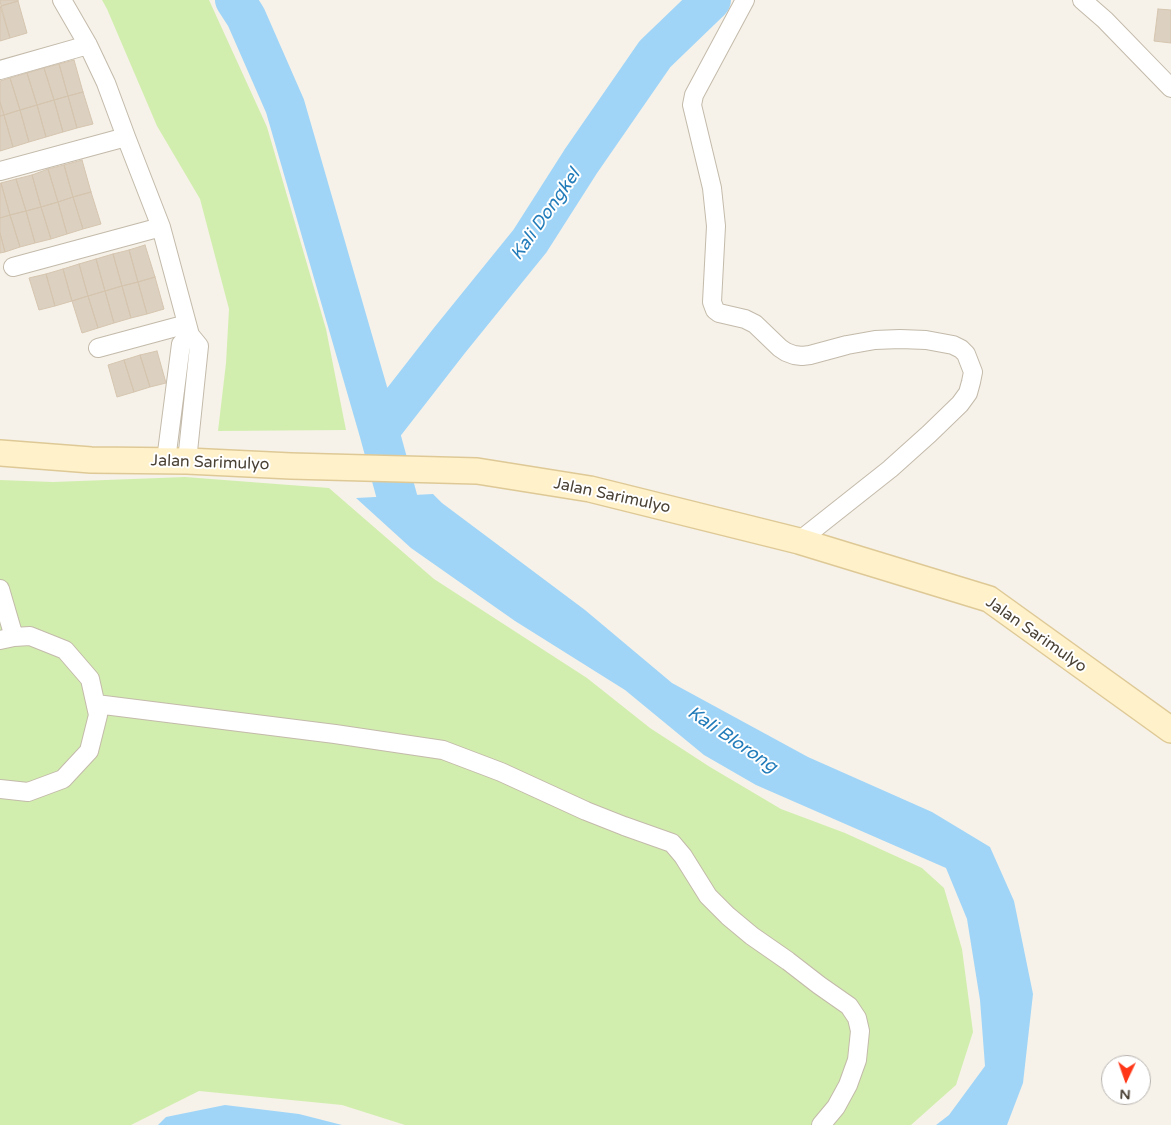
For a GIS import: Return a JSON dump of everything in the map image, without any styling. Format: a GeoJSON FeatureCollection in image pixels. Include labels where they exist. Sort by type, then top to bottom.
{"type":"FeatureCollection","features":[{"type":"Feature","properties":{"kind":"street"},"geometry":{"type":"LineString","coordinates":[[62,0],[88,45],[106,83],[161,227],[192,335]]}},
{"type":"Feature","properties":{"kind":"street"},"geometry":{"type":"LineString","coordinates":[[744,0],[694,95],[692,105],[712,188],[716,226],[712,302],[715,310],[723,314],[745,319],[754,324],[780,348],[794,355],[810,355],[875,340],[926,340],[953,345],[961,349],[966,354],[973,372],[968,394],[930,434],[890,469],[799,541]]}},
{"type":"Feature","properties":{"kind":"street"},"geometry":{"type":"LineString","coordinates":[[1082,0],[1105,20],[1171,88]]}},
{"type":"Feature","properties":{"kind":"street"},"geometry":{"type":"LineString","coordinates":[[0,70],[88,45]]}},
{"type":"Feature","properties":{"kind":"street"},"geometry":{"type":"LineString","coordinates":[[0,171],[126,137]]}},
{"type":"Feature","properties":{"kind":"street"},"geometry":{"type":"LineString","coordinates":[[13,268],[161,227]]}},
{"type":"Feature","properties":{"kind":"street"},"geometry":{"type":"LineString","coordinates":[[98,348],[192,335]]}},
{"type":"Feature","properties":{"kind":"street"},"geometry":{"type":"LineString","coordinates":[[176,461],[181,344],[192,335]]}},
{"type":"Feature","properties":{"kind":"street","name":"Jalan Sarimulyo"},"geometry":{"type":"LineString","coordinates":[[0,452],[91,460],[477,471],[590,489],[799,541],[989,599],[1171,730]]}},
{"type":"Feature","properties":{"kind":"street"},"geometry":{"type":"LineString","coordinates":[[0,590],[7,639],[30,636],[65,650],[90,679],[98,715],[89,752],[63,780],[28,792],[0,789]]}},
{"type":"Feature","properties":{"kind":"street"},"geometry":{"type":"LineString","coordinates":[[96,704],[443,750],[501,772],[616,824],[672,843],[683,856],[708,896],[728,916],[752,936],[849,1006],[857,1018],[860,1031],[857,1060],[848,1085],[836,1107],[821,1125]]}},
{"type":"Feature","properties":{"kind":"green space"},"geometry":{"type":"Polygon","coordinates":[[[102,0],[209,0],[267,127],[326,329],[346,430],[218,431],[226,363],[229,309],[200,199],[157,126],[102,0]]]}},
{"type":"Feature","properties":{"kind":"green space"},"geometry":{"type":"Polygon","coordinates":[[[185,477],[329,488],[434,579],[587,678],[650,728],[710,767],[781,809],[845,833],[922,868],[944,888],[962,949],[973,1032],[956,1085],[911,1125],[405,1125],[342,1105],[199,1091],[131,1125],[0,1125],[0,480],[53,482],[185,477]]]}},
{"type":"Feature","properties":{"kind":"water","name":"Kali Blorong"},"geometry":{"type":"Polygon","coordinates":[[[433,494],[442,503],[585,610],[672,683],[808,757],[932,812],[990,847],[1014,901],[1033,994],[1023,1083],[1007,1125],[936,1125],[949,1115],[985,1066],[980,1000],[967,919],[946,868],[756,785],[704,755],[625,690],[515,621],[411,548],[356,498],[433,494]]]}},
{"type":"Feature","properties":{"kind":"water"},"geometry":{"type":"Polygon","coordinates":[[[225,1105],[299,1114],[342,1125],[158,1125],[166,1117],[225,1105]]]}},
{"type":"Feature","properties":{"kind":"building"},"geometry":{"type":"Polygon","coordinates":[[[0,0],[18,0],[18,1],[1,6],[0,0]]]}},
{"type":"Feature","properties":{"kind":"building"},"geometry":{"type":"Polygon","coordinates":[[[18,1],[27,33],[10,38],[1,6],[18,1]]]}},
{"type":"Feature","properties":{"kind":"building"},"geometry":{"type":"Polygon","coordinates":[[[0,6],[10,38],[0,41],[0,6]]]}},
{"type":"Feature","properties":{"kind":"building"},"geometry":{"type":"Polygon","coordinates":[[[1158,9],[1171,10],[1171,43],[1154,41],[1158,9]]]}},
{"type":"Feature","properties":{"kind":"building"},"geometry":{"type":"Polygon","coordinates":[[[74,60],[83,92],[68,96],[59,64],[74,60]]]}},
{"type":"Feature","properties":{"kind":"building"},"geometry":{"type":"Polygon","coordinates":[[[59,64],[68,96],[54,100],[44,68],[59,64]]]}},
{"type":"Feature","properties":{"kind":"building"},"geometry":{"type":"Polygon","coordinates":[[[44,68],[54,100],[37,105],[27,73],[44,68]]]}},
{"type":"Feature","properties":{"kind":"building"},"geometry":{"type":"Polygon","coordinates":[[[27,73],[37,105],[20,110],[10,78],[27,73]]]}},
{"type":"Feature","properties":{"kind":"building"},"geometry":{"type":"Polygon","coordinates":[[[10,78],[20,110],[4,115],[0,102],[0,81],[10,78]]]}},
{"type":"Feature","properties":{"kind":"building"},"geometry":{"type":"Polygon","coordinates":[[[83,92],[93,124],[77,128],[68,96],[83,92]]]}},
{"type":"Feature","properties":{"kind":"building"},"geometry":{"type":"Polygon","coordinates":[[[68,96],[77,128],[63,132],[54,100],[68,96]]]}},
{"type":"Feature","properties":{"kind":"building"},"geometry":{"type":"Polygon","coordinates":[[[54,100],[63,132],[46,137],[37,105],[54,100]]]}},
{"type":"Feature","properties":{"kind":"building"},"geometry":{"type":"Polygon","coordinates":[[[0,102],[4,115],[0,116],[0,102]]]}},
{"type":"Feature","properties":{"kind":"building"},"geometry":{"type":"Polygon","coordinates":[[[37,105],[46,137],[29,142],[20,110],[37,105]]]}},
{"type":"Feature","properties":{"kind":"building"},"geometry":{"type":"Polygon","coordinates":[[[20,110],[29,142],[13,147],[4,115],[20,110]]]}},
{"type":"Feature","properties":{"kind":"building"},"geometry":{"type":"Polygon","coordinates":[[[4,115],[13,147],[0,151],[0,116],[4,115]]]}},
{"type":"Feature","properties":{"kind":"building"},"geometry":{"type":"Polygon","coordinates":[[[82,160],[91,192],[73,197],[64,165],[82,160]]]}},
{"type":"Feature","properties":{"kind":"building"},"geometry":{"type":"Polygon","coordinates":[[[64,165],[73,197],[58,202],[48,169],[64,165]]]}},
{"type":"Feature","properties":{"kind":"building"},"geometry":{"type":"Polygon","coordinates":[[[48,169],[58,202],[41,207],[32,175],[48,169]]]}},
{"type":"Feature","properties":{"kind":"building"},"geometry":{"type":"Polygon","coordinates":[[[32,175],[41,207],[26,211],[16,179],[32,175]]]}},
{"type":"Feature","properties":{"kind":"building"},"geometry":{"type":"Polygon","coordinates":[[[16,179],[26,211],[10,215],[1,183],[16,179]]]}},
{"type":"Feature","properties":{"kind":"building"},"geometry":{"type":"Polygon","coordinates":[[[0,184],[10,215],[0,218],[0,184]]]}},
{"type":"Feature","properties":{"kind":"building"},"geometry":{"type":"Polygon","coordinates":[[[91,192],[101,224],[83,229],[73,197],[91,192]]]}},
{"type":"Feature","properties":{"kind":"building"},"geometry":{"type":"Polygon","coordinates":[[[73,197],[83,229],[67,234],[58,202],[73,197]]]}},
{"type":"Feature","properties":{"kind":"building"},"geometry":{"type":"Polygon","coordinates":[[[58,202],[67,234],[51,239],[41,207],[58,202]]]}},
{"type":"Feature","properties":{"kind":"building"},"geometry":{"type":"Polygon","coordinates":[[[41,207],[51,239],[35,243],[26,211],[41,207]]]}},
{"type":"Feature","properties":{"kind":"building"},"geometry":{"type":"Polygon","coordinates":[[[26,211],[35,243],[20,247],[10,215],[26,211]]]}},
{"type":"Feature","properties":{"kind":"building"},"geometry":{"type":"Polygon","coordinates":[[[10,215],[20,247],[5,252],[0,233],[0,218],[10,215]]]}},
{"type":"Feature","properties":{"kind":"building"},"geometry":{"type":"Polygon","coordinates":[[[0,233],[5,252],[0,253],[0,233]]]}},
{"type":"Feature","properties":{"kind":"building"},"geometry":{"type":"Polygon","coordinates":[[[145,245],[155,277],[138,282],[129,250],[145,245]]]}},
{"type":"Feature","properties":{"kind":"building"},"geometry":{"type":"Polygon","coordinates":[[[129,250],[138,282],[122,286],[113,254],[129,250]]]}},
{"type":"Feature","properties":{"kind":"building"},"geometry":{"type":"Polygon","coordinates":[[[113,254],[122,286],[105,291],[96,259],[113,254]]]}},
{"type":"Feature","properties":{"kind":"building"},"geometry":{"type":"Polygon","coordinates":[[[96,259],[105,291],[88,296],[79,264],[96,259]]]}},
{"type":"Feature","properties":{"kind":"building"},"geometry":{"type":"Polygon","coordinates":[[[79,264],[88,296],[72,301],[63,269],[79,264]]]}},
{"type":"Feature","properties":{"kind":"building"},"geometry":{"type":"Polygon","coordinates":[[[63,269],[72,301],[55,306],[46,274],[63,269]]]}},
{"type":"Feature","properties":{"kind":"building"},"geometry":{"type":"Polygon","coordinates":[[[46,274],[55,306],[39,310],[29,278],[46,274]]]}},
{"type":"Feature","properties":{"kind":"building"},"geometry":{"type":"Polygon","coordinates":[[[155,277],[164,309],[147,314],[138,282],[155,277]]]}},
{"type":"Feature","properties":{"kind":"building"},"geometry":{"type":"Polygon","coordinates":[[[138,282],[147,314],[131,318],[122,286],[138,282]]]}},
{"type":"Feature","properties":{"kind":"building"},"geometry":{"type":"Polygon","coordinates":[[[122,286],[131,318],[114,323],[105,291],[122,286]]]}},
{"type":"Feature","properties":{"kind":"building"},"geometry":{"type":"Polygon","coordinates":[[[105,291],[114,323],[98,328],[88,296],[105,291]]]}},
{"type":"Feature","properties":{"kind":"building"},"geometry":{"type":"Polygon","coordinates":[[[88,296],[98,328],[82,333],[72,301],[88,296]]]}},
{"type":"Feature","properties":{"kind":"building"},"geometry":{"type":"Polygon","coordinates":[[[157,351],[166,383],[150,387],[140,355],[157,351]]]}},
{"type":"Feature","properties":{"kind":"building"},"geometry":{"type":"Polygon","coordinates":[[[140,355],[150,387],[134,392],[124,360],[140,355]]]}},
{"type":"Feature","properties":{"kind":"building"},"geometry":{"type":"Polygon","coordinates":[[[124,360],[134,392],[117,397],[108,365],[124,360]]]}},
{"type":"Feature","properties":{"kind":"waterway"},"geometry":{"type":"LineString","coordinates":[[235,0],[246,17],[285,106],[400,508],[435,532]]}},
{"type":"Feature","properties":{"kind":"waterway","name":"Kali Dongkel"},"geometry":{"type":"LineString","coordinates":[[379,431],[530,241],[581,161],[655,54],[711,0]]}}]}
